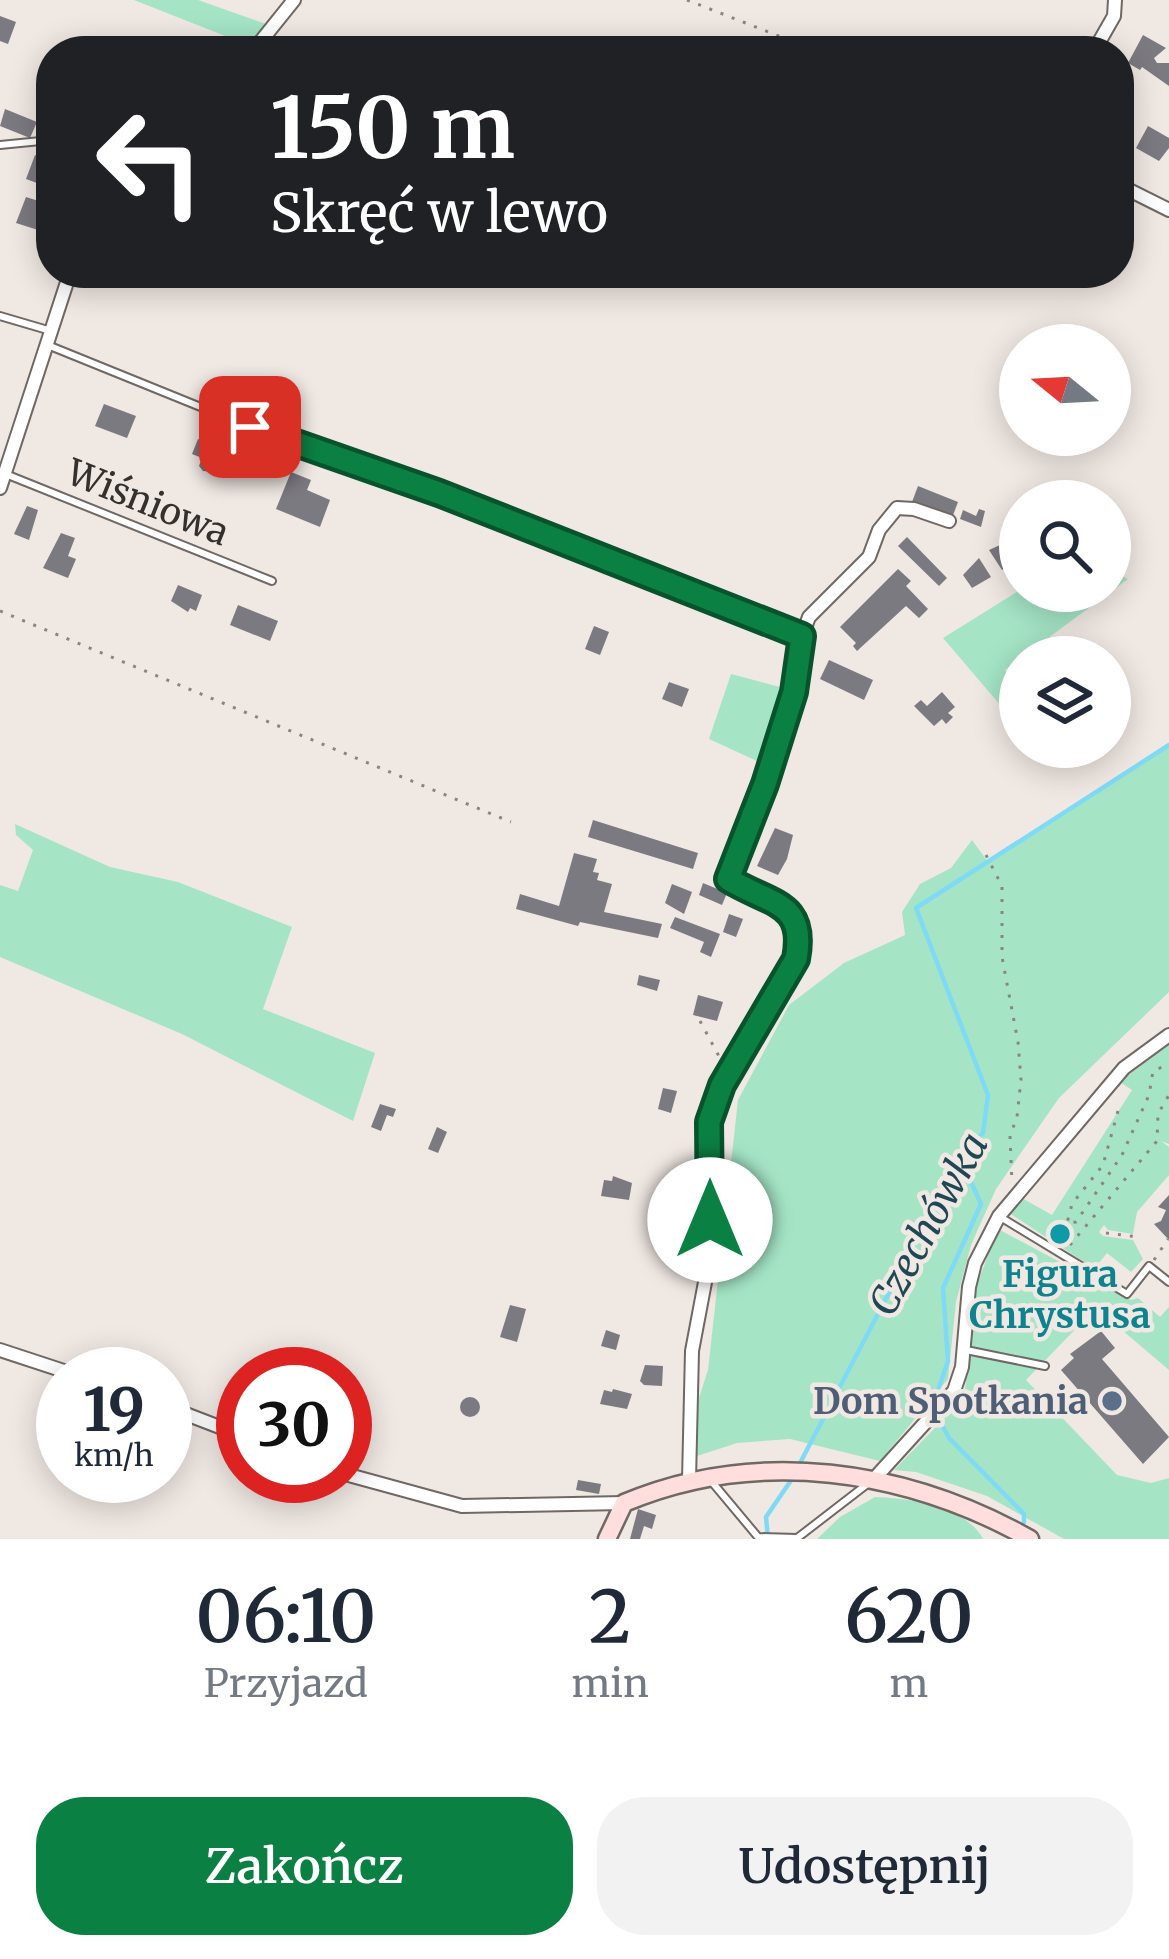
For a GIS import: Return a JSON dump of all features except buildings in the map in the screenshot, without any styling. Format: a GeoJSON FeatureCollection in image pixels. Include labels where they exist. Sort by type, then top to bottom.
{"type":"FeatureCollection","features":[{"type":"Feature","properties":{"kind":"street"},"geometry":{"type":"LineString","coordinates":[[266,36],[294,0]]}},
{"type":"Feature","properties":{"kind":"street"},"geometry":{"type":"LineString","coordinates":[[1103,36],[1114,16],[1115,0]]}},
{"type":"Feature","properties":{"kind":"street"},"geometry":{"type":"LineString","coordinates":[[1134,192],[1169,210]]}},
{"type":"Feature","properties":{"kind":"street"},"geometry":{"type":"LineString","coordinates":[[2,481],[65,288]]}},
{"type":"Feature","properties":{"kind":"street"},"geometry":{"type":"LineString","coordinates":[[689,1480],[692,1351],[709,1261],[709,1122],[722,1085],[796,959],[801,937],[797,920],[788,910],[728,879],[794,692],[809,617],[869,557],[879,530],[897,508],[949,521]]}},
{"type":"Feature","properties":{"kind":"street"},"geometry":{"type":"LineString","coordinates":[[874,1479],[941,1406],[960,1376],[975,1263],[999,1216],[1124,1068],[1169,1035]]}},
{"type":"Feature","properties":{"kind":"street"},"geometry":{"type":"LineString","coordinates":[[0,1350],[36,1362]]}},
{"type":"Feature","properties":{"kind":"street"},"geometry":{"type":"LineString","coordinates":[[372,1481],[462,1506],[624,1503],[689,1480],[809,1470],[874,1479],[939,1498],[994,1531],[1030,1539]]}},
{"type":"Feature","properties":{"kind":"street"},"geometry":{"type":"LineString","coordinates":[[608,1539],[624,1503]]}},
{"type":"Feature","properties":{"kind":"lane"},"geometry":{"type":"LineString","coordinates":[[0,145],[36,141]]}},
{"type":"Feature","properties":{"kind":"lane"},"geometry":{"type":"LineString","coordinates":[[0,316],[250,427],[521,524],[802,636]]}},
{"type":"Feature","properties":{"kind":"lane","name":"Wiśniowa"},"geometry":{"type":"LineString","coordinates":[[2,481],[272,581]]}},
{"type":"Feature","properties":{"kind":"lane"},"geometry":{"type":"LineString","coordinates":[[999,1216],[1127,1294],[1149,1266],[1169,1282]]}},
{"type":"Feature","properties":{"kind":"lane"},"geometry":{"type":"LineString","coordinates":[[963,1349],[1045,1366]]}},
{"type":"Feature","properties":{"kind":"lane"},"geometry":{"type":"LineString","coordinates":[[708,1478],[758,1537],[797,1539],[874,1479]]}},
{"type":"Feature","properties":{"kind":"path"},"geometry":{"type":"LineString","coordinates":[[687,0],[779,36]]}},
{"type":"Feature","properties":{"kind":"path"},"geometry":{"type":"LineString","coordinates":[[0,611],[512,822]]}},
{"type":"Feature","properties":{"kind":"path"},"geometry":{"type":"LineString","coordinates":[[986,855],[1002,886],[1002,957],[1021,1080],[1010,1136],[1012,1197]]}},
{"type":"Feature","properties":{"kind":"path"},"geometry":{"type":"LineString","coordinates":[[700,1021],[716,1044],[723,1065],[722,1085]]}},
{"type":"Feature","properties":{"kind":"path"},"geometry":{"type":"LineString","coordinates":[[1118,1112],[1103,1165],[1072,1204],[1067,1222],[1076,1222],[1122,1155],[1149,1094],[1153,1071],[1169,1064]]}},
{"type":"Feature","properties":{"kind":"path"},"geometry":{"type":"LineString","coordinates":[[1066,1258],[1076,1237],[1157,1141],[1158,1114],[1169,1095]]}},
{"type":"Feature","properties":{"kind":"path"},"geometry":{"type":"LineString","coordinates":[[1106,1233],[1138,1237]]}},
{"type":"Feature","properties":{"kind":"path"},"geometry":{"type":"LineString","coordinates":[[1149,1266],[1168,1239]]}},
{"type":"Feature","properties":{"kind":"green space"},"geometry":{"type":"Polygon","coordinates":[[[134,0],[198,0],[266,24],[256,36],[225,36],[134,0]]]}},
{"type":"Feature","properties":{"kind":"green space"},"geometry":{"type":"Polygon","coordinates":[[[999,603],[999,612],[1083,612],[1051,636],[999,636],[999,704],[943,638],[999,603]]]}},
{"type":"Feature","properties":{"kind":"green space"},"geometry":{"type":"Polygon","coordinates":[[[731,674],[795,691],[770,767],[709,739],[731,674]]]}},
{"type":"Feature","properties":{"kind":"green space"},"geometry":{"type":"Polygon","coordinates":[[[1169,745],[1169,992],[1059,1098],[996,1189],[971,1245],[956,1302],[948,1379],[880,1461],[790,1439],[737,1443],[694,1457],[694,1413],[708,1370],[738,1100],[789,1005],[844,963],[905,935],[902,912],[920,884],[951,868],[972,840],[988,862],[1169,745]]]}},
{"type":"Feature","properties":{"kind":"green space"},"geometry":{"type":"Polygon","coordinates":[[[15,824],[110,867],[178,882],[292,927],[263,1009],[375,1053],[353,1121],[182,1034],[0,957],[0,885],[18,891],[33,850],[16,835],[15,824]]]}},
{"type":"Feature","properties":{"kind":"green space"},"geometry":{"type":"Polygon","coordinates":[[[1169,1043],[1169,1144],[1161,1141],[1169,1147],[1169,1175],[1137,1212],[1133,1234],[1104,1225],[1099,1232],[1133,1240],[1143,1259],[1131,1272],[1107,1253],[1098,1264],[1113,1276],[1009,1213],[1020,1197],[1052,1215],[1132,1090],[1120,1082],[1169,1043]]]}},
{"type":"Feature","properties":{"kind":"green space"},"geometry":{"type":"Polygon","coordinates":[[[998,1229],[1131,1300],[1138,1298],[1160,1317],[1169,1307],[1169,1370],[1096,1308],[1026,1380],[1117,1475],[1151,1483],[1169,1478],[1169,1539],[1064,1539],[987,1496],[916,1472],[894,1470],[964,1398],[976,1287],[998,1229]]]}},
{"type":"Feature","properties":{"kind":"green space"},"geometry":{"type":"Polygon","coordinates":[[[875,1497],[920,1502],[951,1512],[983,1539],[817,1539],[840,1517],[875,1497]]]}},
{"type":"Feature","properties":{"kind":"waterway","name":"Czechówka"},"geometry":{"type":"LineString","coordinates":[[799,1465],[960,1157],[983,1133],[988,1095],[916,908],[1169,745]]}},
{"type":"Feature","properties":{"kind":"waterway"},"geometry":{"type":"LineString","coordinates":[[960,1157],[981,1204],[943,1288],[948,1361],[932,1407],[949,1438],[1024,1514],[1024,1522]]}},
{"type":"Feature","properties":{"kind":"waterway","name":"Czechówka"},"geometry":{"type":"LineString","coordinates":[[768,1539],[766,1517],[794,1476]]}},
{"type":"Feature","properties":{"kind":"place","name":"Figura Chrystusa"},"geometry":{"type":"Point","coordinates":[1060,1234]}},
{"type":"Feature","properties":{"kind":"place","name":"Dom Spotkania"},"geometry":{"type":"Point","coordinates":[1112,1401]}},
{"type":"Feature","properties":{"kind":"route"},"geometry":{"type":"LineString","coordinates":[[250,427],[582,547],[802,636],[794,692],[728,879],[788,910],[797,920],[801,937],[796,959],[722,1085],[709,1122],[710,1220]]}}]}
